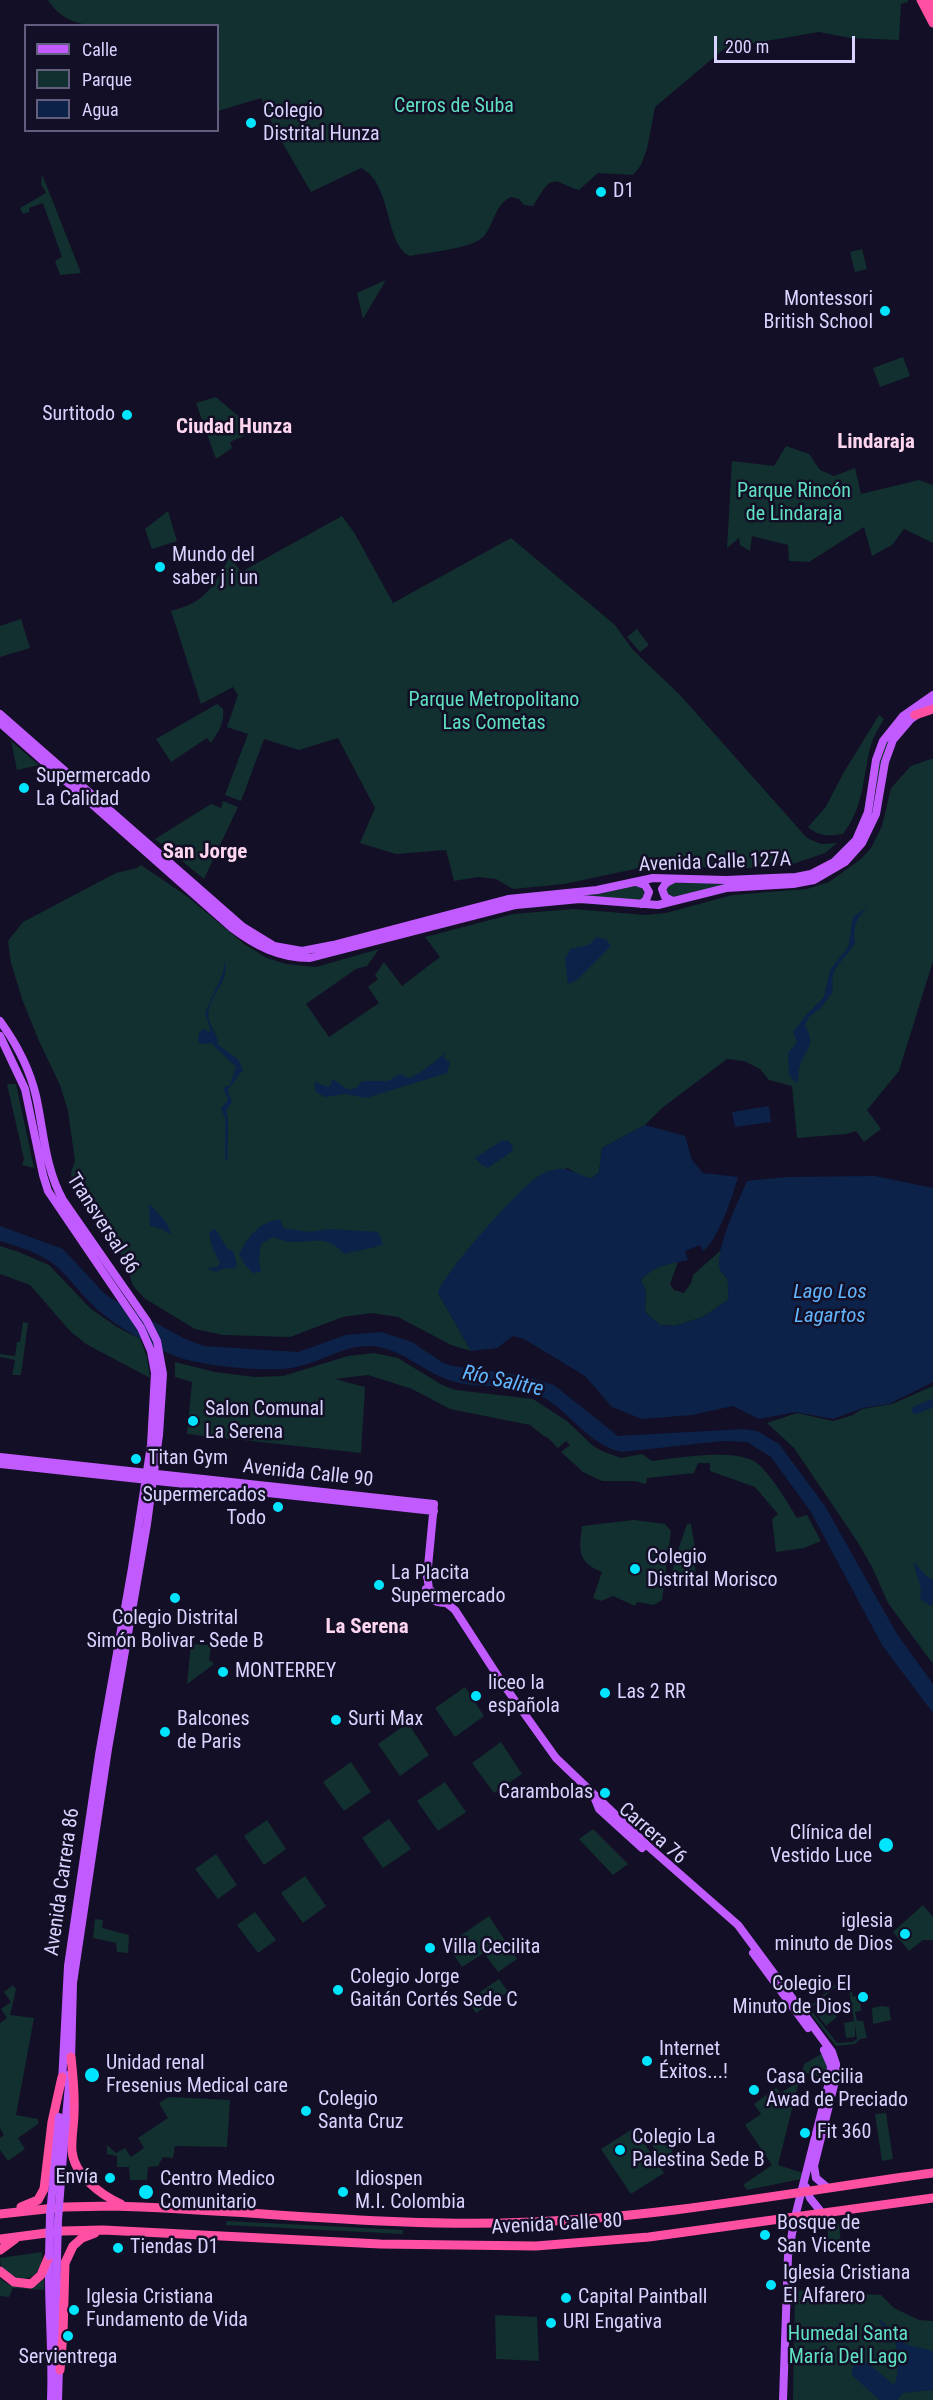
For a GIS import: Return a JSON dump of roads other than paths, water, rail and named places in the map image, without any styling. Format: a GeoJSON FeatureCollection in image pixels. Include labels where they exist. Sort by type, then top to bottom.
{"type":"FeatureCollection","features":[{"type":"Feature","properties":{"kind":"highway"},"geometry":{"type":"LineString","coordinates":[[921,0],[933,23]]}},
{"type":"Feature","properties":{"kind":"highway"},"geometry":{"type":"LineString","coordinates":[[928,0],[933,10]]}},
{"type":"Feature","properties":{"kind":"highway"},"geometry":{"type":"LineString","coordinates":[[915,715],[933,709]]}},
{"type":"Feature","properties":{"kind":"highway"},"geometry":{"type":"LineString","coordinates":[[71,2057],[74,2159],[95,2187],[126,2206]]}},
{"type":"Feature","properties":{"kind":"highway"},"geometry":{"type":"LineString","coordinates":[[1,2214],[32,2204],[42,2195],[54,2113],[62,2077]]}},
{"type":"Feature","properties":{"kind":"highway","name":"Avenida Calle 80"},"geometry":{"type":"LineString","coordinates":[[1,2214],[64,2207],[126,2206],[415,2221],[528,2222],[619,2216],[933,2173]]}},
{"type":"Feature","properties":{"kind":"highway","name":"Avenida Calle 80"},"geometry":{"type":"LineString","coordinates":[[0,2239],[23,2235],[102,2230],[390,2245],[536,2246],[620,2240],[933,2198]]}},
{"type":"Feature","properties":{"kind":"highway"},"geometry":{"type":"LineString","coordinates":[[60,2370],[66,2258],[78,2240],[102,2230]]}},
{"type":"Feature","properties":{"kind":"highway"},"geometry":{"type":"LineString","coordinates":[[0,2250],[8,2242],[23,2235]]}},
{"type":"Feature","properties":{"kind":"highway"},"geometry":{"type":"LineString","coordinates":[[0,2271],[9,2280],[26,2284],[38,2279],[49,2256]]}},
{"type":"Feature","properties":{"kind":"main road","name":"Avenida Calle 127A"},"geometry":{"type":"LineString","coordinates":[[66,777],[231,917],[270,944],[289,950],[309,950],[508,899],[597,890],[653,878],[726,880],[795,877],[811,874],[834,861],[850,847],[865,822],[872,794],[876,760],[883,741],[903,716],[933,695]]}},
{"type":"Feature","properties":{"kind":"main road","name":"Avenida Calle 127A"},"geometry":{"type":"LineString","coordinates":[[66,777],[224,921],[269,951],[291,957],[317,957],[500,908],[529,903],[580,899],[658,905],[726,888],[806,882],[823,876],[845,862],[862,843],[874,821],[885,762],[893,740],[902,727],[915,715],[933,704]]}},
{"type":"Feature","properties":{"kind":"main road"},"geometry":{"type":"LineString","coordinates":[[0,714],[66,777]]}},
{"type":"Feature","properties":{"kind":"main road"},"geometry":{"type":"LineString","coordinates":[[0,723],[66,777]]}},
{"type":"Feature","properties":{"kind":"main road"},"geometry":{"type":"LineString","coordinates":[[675,902],[665,897],[662,889],[666,883],[676,879]]}},
{"type":"Feature","properties":{"kind":"main road"},"geometry":{"type":"LineString","coordinates":[[636,882],[645,885],[649,892],[648,897],[641,904]]}},
{"type":"Feature","properties":{"kind":"main road","name":"Transversal 86"},"geometry":{"type":"LineString","coordinates":[[0,1021],[20,1054],[32,1082],[53,1181],[84,1237]]}},
{"type":"Feature","properties":{"kind":"main road","name":"Transversal 86"},"geometry":{"type":"LineString","coordinates":[[0,1036],[25,1089],[46,1186],[57,1206],[84,1237],[150,1328],[157,1341],[159,1373]]}},
{"type":"Feature","properties":{"kind":"main road","name":"Avenida Carrera 86"},"geometry":{"type":"LineString","coordinates":[[58,2400],[60,2370],[49,2256],[50,2215],[71,2057],[73,1983],[151,1477],[159,1373]]}},
{"type":"Feature","properties":{"kind":"main road","name":"Avenida Calle 90"},"geometry":{"type":"LineString","coordinates":[[0,1457],[151,1477],[434,1508],[428,1574]]}},
{"type":"Feature","properties":{"kind":"main road","name":"Avenida Calle 90"},"geometry":{"type":"LineString","coordinates":[[0,1464],[151,1477]]}},
{"type":"Feature","properties":{"kind":"main road","name":"Avenida Carrera 86"},"geometry":{"type":"LineString","coordinates":[[51,2400],[52,2295],[58,2220],[68,1966],[100,1745],[151,1477]]}},
{"type":"Feature","properties":{"kind":"main road"},"geometry":{"type":"LineString","coordinates":[[424,1601],[428,1574]]}},
{"type":"Feature","properties":{"kind":"main road"},"geometry":{"type":"LineString","coordinates":[[428,1574],[429,1589],[454,1610],[475,1640],[483,1647],[507,1687],[556,1758],[593,1792]]}},
{"type":"Feature","properties":{"kind":"main road"},"geometry":{"type":"LineString","coordinates":[[426,1586],[427,1593],[434,1602],[447,1603]]}},
{"type":"Feature","properties":{"kind":"main road","name":"Carrera 76"},"geometry":{"type":"LineString","coordinates":[[593,1792],[597,1807],[603,1813],[733,1927],[828,2055],[831,2066],[830,2078],[804,2191]]}},
{"type":"Feature","properties":{"kind":"main road","name":"Carrera 76"},"geometry":{"type":"LineString","coordinates":[[593,1792],[649,1847],[737,1924],[832,2052],[836,2064],[836,2077],[814,2166],[816,2178],[828,2188]]}},
{"type":"Feature","properties":{"kind":"main road"},"geometry":{"type":"LineString","coordinates":[[804,2191],[822,2213]]}},
{"type":"Feature","properties":{"kind":"main road"},"geometry":{"type":"LineString","coordinates":[[783,2400],[786,2287],[795,2217],[804,2191]]}},
{"type":"Feature","properties":{"kind":"main road"},"geometry":{"type":"LineString","coordinates":[[792,2234],[807,2215]]}},
{"type":"Feature","properties":{"kind":"water"},"geometry":{"type":"Polygon","coordinates":[[[869,906],[856,923],[855,943],[835,970],[832,983],[833,992],[820,1009],[809,1017],[805,1025],[810,1036],[810,1043],[799,1069],[797,1084],[789,1075],[788,1053],[797,1042],[793,1032],[824,997],[830,970],[848,947],[853,917],[869,906]]]}},
{"type":"Feature","properties":{"kind":"water"},"geometry":{"type":"Polygon","coordinates":[[[597,937],[606,939],[611,946],[577,980],[568,984],[565,959],[570,949],[589,945],[597,937]]]}},
{"type":"Feature","properties":{"kind":"water"},"geometry":{"type":"Polygon","coordinates":[[[225,960],[225,975],[208,1014],[218,1045],[238,1059],[243,1070],[228,1090],[232,1102],[226,1111],[228,1158],[225,1162],[225,1118],[221,1108],[228,1100],[223,1088],[230,1085],[236,1067],[211,1043],[201,1044],[198,1041],[199,1033],[203,1029],[211,1032],[205,1013],[223,973],[225,960]]]}},
{"type":"Feature","properties":{"kind":"water"},"geometry":{"type":"Polygon","coordinates":[[[447,1052],[443,1057],[450,1063],[447,1073],[366,1098],[345,1094],[325,1097],[316,1092],[314,1082],[329,1087],[333,1079],[349,1090],[356,1088],[362,1081],[388,1081],[400,1074],[409,1078],[421,1072],[447,1052]]]}},
{"type":"Feature","properties":{"kind":"water"},"geometry":{"type":"Polygon","coordinates":[[[769,1106],[771,1122],[735,1127],[732,1112],[769,1106]]]}},
{"type":"Feature","properties":{"kind":"water","name":"Lago Los Lagartos"},"geometry":{"type":"Polygon","coordinates":[[[645,1125],[685,1136],[692,1160],[703,1173],[738,1177],[724,1217],[709,1245],[703,1251],[700,1245],[685,1251],[688,1260],[657,1268],[641,1280],[646,1292],[645,1312],[660,1325],[675,1326],[703,1317],[728,1300],[727,1279],[720,1270],[719,1261],[728,1225],[747,1181],[786,1177],[875,1176],[933,1188],[933,1382],[889,1404],[863,1408],[833,1419],[796,1412],[759,1419],[733,1406],[692,1415],[642,1419],[612,1407],[585,1376],[524,1339],[513,1336],[497,1348],[471,1351],[438,1293],[453,1268],[498,1214],[537,1177],[549,1171],[563,1169],[592,1178],[599,1172],[602,1148],[645,1125]]]}},
{"type":"Feature","properties":{"kind":"water"},"geometry":{"type":"Polygon","coordinates":[[[507,1140],[512,1145],[513,1151],[488,1168],[475,1158],[501,1141],[507,1140]]]}},
{"type":"Feature","properties":{"kind":"water"},"geometry":{"type":"Polygon","coordinates":[[[149,1204],[166,1222],[171,1235],[162,1229],[150,1226],[149,1204]]]}},
{"type":"Feature","properties":{"kind":"water"},"geometry":{"type":"Polygon","coordinates":[[[279,1219],[284,1228],[309,1232],[330,1229],[378,1232],[383,1244],[344,1254],[325,1242],[289,1242],[273,1237],[261,1244],[259,1259],[261,1272],[253,1273],[239,1254],[255,1231],[279,1219]]]}},
{"type":"Feature","properties":{"kind":"water","name":"Río Salitre"},"geometry":{"type":"Polygon","coordinates":[[[0,1226],[63,1249],[105,1294],[185,1339],[204,1346],[298,1352],[346,1335],[381,1332],[412,1342],[443,1363],[525,1376],[554,1385],[618,1436],[743,1429],[757,1431],[779,1444],[825,1506],[897,1634],[933,1684],[933,1713],[882,1645],[811,1512],[771,1457],[747,1442],[723,1441],[622,1452],[599,1443],[541,1396],[509,1387],[463,1384],[452,1381],[393,1351],[370,1346],[351,1348],[305,1365],[285,1369],[236,1368],[186,1360],[155,1347],[106,1317],[57,1267],[44,1258],[0,1241],[0,1226]]]}},
{"type":"Feature","properties":{"kind":"water"},"geometry":{"type":"Polygon","coordinates":[[[213,1229],[216,1230],[227,1248],[234,1252],[237,1266],[232,1269],[225,1268],[216,1272],[206,1268],[218,1267],[220,1263],[212,1247],[209,1233],[213,1229]]]}},
{"type":"Feature","properties":{"kind":"water"},"geometry":{"type":"Polygon","coordinates":[[[914,1562],[925,1575],[933,1580],[931,1606],[920,1599],[921,1589],[914,1562]]]}},
{"type":"Feature","properties":{"kind":"water"},"geometry":{"type":"Polygon","coordinates":[[[878,2318],[904,2343],[933,2351],[933,2390],[903,2393],[898,2400],[879,2400],[852,2375],[852,2368],[860,2360],[870,2365],[894,2385],[896,2381],[898,2358],[894,2339],[878,2318]]]}},
{"type":"Feature","properties":{"kind":"waterway"},"geometry":{"type":"LineString","coordinates":[[916,1410],[933,1403]]}},
{"type":"Feature","properties":{"kind":"place","name":"Colegio Distrital Hunza"},"geometry":{"type":"Point","coordinates":[251,123]}},
{"type":"Feature","properties":{"kind":"place","name":"D1"},"geometry":{"type":"Point","coordinates":[601,192]}},
{"type":"Feature","properties":{"kind":"place","name":"Montessori British School"},"geometry":{"type":"Point","coordinates":[885,311]}},
{"type":"Feature","properties":{"kind":"place","name":"Surtitodo"},"geometry":{"type":"Point","coordinates":[127,415]}},
{"type":"Feature","properties":{"kind":"place","name":"Mundo del saber j i un"},"geometry":{"type":"Point","coordinates":[160,567]}},
{"type":"Feature","properties":{"kind":"place","name":"Supermercado La Calidad"},"geometry":{"type":"Point","coordinates":[24,788]}},
{"type":"Feature","properties":{"kind":"place","name":"Salon Comunal La Serena"},"geometry":{"type":"Point","coordinates":[193,1421]}},
{"type":"Feature","properties":{"kind":"place","name":"Titan Gym"},"geometry":{"type":"Point","coordinates":[136,1459]}},
{"type":"Feature","properties":{"kind":"place","name":"Supermercados Todo"},"geometry":{"type":"Point","coordinates":[278,1507]}},
{"type":"Feature","properties":{"kind":"place","name":"Colegio Distrital Morisco"},"geometry":{"type":"Point","coordinates":[635,1569]}},
{"type":"Feature","properties":{"kind":"place","name":"La Placita Supermercado"},"geometry":{"type":"Point","coordinates":[379,1585]}},
{"type":"Feature","properties":{"kind":"place","name":"Colegio Distrital Simón Bolivar - Sede B"},"geometry":{"type":"Point","coordinates":[175,1598]}},
{"type":"Feature","properties":{"kind":"place","name":"MONTERREY"},"geometry":{"type":"Point","coordinates":[223,1672]}},
{"type":"Feature","properties":{"kind":"place","name":"Las 2 RR"},"geometry":{"type":"Point","coordinates":[605,1693]}},
{"type":"Feature","properties":{"kind":"place","name":"liceo la española"},"geometry":{"type":"Point","coordinates":[476,1696]}},
{"type":"Feature","properties":{"kind":"place","name":"Surti Max"},"geometry":{"type":"Point","coordinates":[336,1720]}},
{"type":"Feature","properties":{"kind":"place","name":"Balcones de Paris"},"geometry":{"type":"Point","coordinates":[165,1732]}},
{"type":"Feature","properties":{"kind":"place","name":"Carambolas"},"geometry":{"type":"Point","coordinates":[605,1793]}},
{"type":"Feature","properties":{"kind":"place","name":"Clínica del Vestido Luce"},"geometry":{"type":"Point","coordinates":[886,1845]}},
{"type":"Feature","properties":{"kind":"place","name":"iglesia minuto de Dios"},"geometry":{"type":"Point","coordinates":[905,1934]}},
{"type":"Feature","properties":{"kind":"place","name":"Villa Cecilita"},"geometry":{"type":"Point","coordinates":[430,1948]}},
{"type":"Feature","properties":{"kind":"place","name":"Colegio Jorge Gaitán Cortés Sede C"},"geometry":{"type":"Point","coordinates":[338,1990]}},
{"type":"Feature","properties":{"kind":"place","name":"Colegio El Minuto de Dios"},"geometry":{"type":"Point","coordinates":[863,1997]}},
{"type":"Feature","properties":{"kind":"place","name":"Internet Éxitos...!"},"geometry":{"type":"Point","coordinates":[647,2061]}},
{"type":"Feature","properties":{"kind":"place","name":"Unidad renal Fresenius Medical care"},"geometry":{"type":"Point","coordinates":[92,2075]}},
{"type":"Feature","properties":{"kind":"place","name":"Casa Cecilia Awad de Preciado"},"geometry":{"type":"Point","coordinates":[754,2090]}},
{"type":"Feature","properties":{"kind":"place","name":"Colegio Santa Cruz"},"geometry":{"type":"Point","coordinates":[306,2111]}},
{"type":"Feature","properties":{"kind":"place","name":"Fit 360"},"geometry":{"type":"Point","coordinates":[805,2133]}},
{"type":"Feature","properties":{"kind":"place","name":"Colegio La Palestina Sede B"},"geometry":{"type":"Point","coordinates":[620,2150]}},
{"type":"Feature","properties":{"kind":"place","name":"Envía"},"geometry":{"type":"Point","coordinates":[110,2178]}},
{"type":"Feature","properties":{"kind":"place","name":"Centro Medico Comunitario"},"geometry":{"type":"Point","coordinates":[146,2192]}},
{"type":"Feature","properties":{"kind":"place","name":"Idiospen M.I. Colombia"},"geometry":{"type":"Point","coordinates":[343,2192]}},
{"type":"Feature","properties":{"kind":"place","name":"Bosque de San Vicente"},"geometry":{"type":"Point","coordinates":[765,2235]}},
{"type":"Feature","properties":{"kind":"place","name":"Tiendas D1"},"geometry":{"type":"Point","coordinates":[118,2248]}},
{"type":"Feature","properties":{"kind":"place","name":"Iglesia Cristiana El Alfarero"},"geometry":{"type":"Point","coordinates":[771,2285]}},
{"type":"Feature","properties":{"kind":"place","name":"Capital Paintball"},"geometry":{"type":"Point","coordinates":[566,2298]}},
{"type":"Feature","properties":{"kind":"place","name":"Iglesia Cristiana Fundamento de Vida"},"geometry":{"type":"Point","coordinates":[74,2310]}},
{"type":"Feature","properties":{"kind":"place","name":"URI Engativa"},"geometry":{"type":"Point","coordinates":[551,2323]}},
{"type":"Feature","properties":{"kind":"place","name":"Servientrega"},"geometry":{"type":"Point","coordinates":[68,2336]}},
{"type":"Feature","properties":{"kind":"district","name":"Ciudad Hunza"},"geometry":{"type":"Point","coordinates":[234,428]}},
{"type":"Feature","properties":{"kind":"district","name":"Lindaraja"},"geometry":{"type":"Point","coordinates":[876,443]}},
{"type":"Feature","properties":{"kind":"district","name":"San Jorge"},"geometry":{"type":"Point","coordinates":[205,853]}},
{"type":"Feature","properties":{"kind":"district","name":"La Serena"},"geometry":{"type":"Point","coordinates":[367,1628]}},
{"type":"Feature","properties":{"kind":"park label","name":"Cerros de Suba"},"geometry":{"type":"Point","coordinates":[454,107]}},
{"type":"Feature","properties":{"kind":"park label","name":"Parque Rincón de Lindaraja"},"geometry":{"type":"Point","coordinates":[794,504]}},
{"type":"Feature","properties":{"kind":"park label","name":"Parque Metropolitano Las Cometas"},"geometry":{"type":"Point","coordinates":[494,712]}},
{"type":"Feature","properties":{"kind":"park label","name":"Humedal Santa María Del Lago"},"geometry":{"type":"Point","coordinates":[848,2346]}}]}
